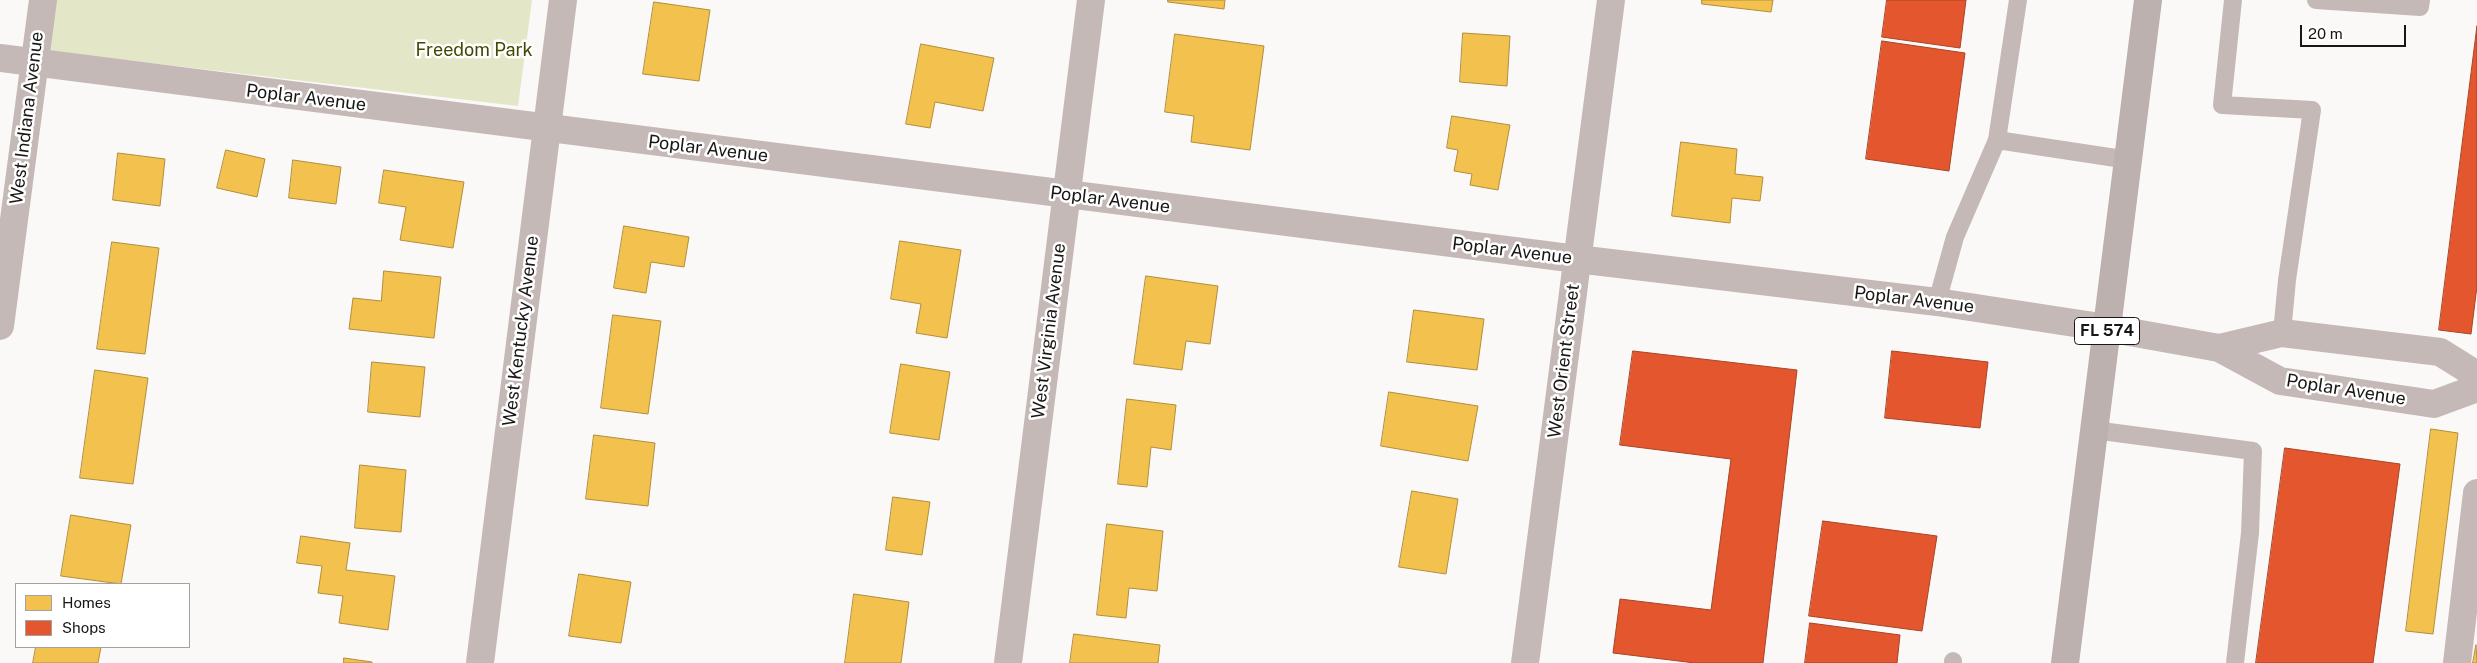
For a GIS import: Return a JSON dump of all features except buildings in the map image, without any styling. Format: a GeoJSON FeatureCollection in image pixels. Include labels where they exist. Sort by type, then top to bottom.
{"type":"FeatureCollection","features":[{"type":"Feature","properties":{"kind":"main road","name":"FL 574"},"geometry":{"type":"LineString","coordinates":[[2065,663],[2148,0]]}},
{"type":"Feature","properties":{"kind":"street","name":"West Indiana Avenue"},"geometry":{"type":"LineString","coordinates":[[0,326],[43,0]]}},
{"type":"Feature","properties":{"kind":"street","name":"West Kentucky Avenue"},"geometry":{"type":"LineString","coordinates":[[480,663],[563,0]]}},
{"type":"Feature","properties":{"kind":"street","name":"West Virginia Avenue"},"geometry":{"type":"LineString","coordinates":[[1008,663],[1091,0]]}},
{"type":"Feature","properties":{"kind":"street","name":"West Orient Street"},"geometry":{"type":"LineString","coordinates":[[1525,663],[1611,0]]}},
{"type":"Feature","properties":{"kind":"street","name":"Poplar Avenue"},"geometry":{"type":"LineString","coordinates":[[0,58],[1577,259],[1937,302],[2107,328],[2219,348],[2280,381],[2434,404],[2477,388]]}},
{"type":"Feature","properties":{"kind":"street","name":"Poplar Avenue"},"geometry":{"type":"LineString","coordinates":[[2219,348],[2282,333],[2440,352],[2477,375]]}},
{"type":"Feature","properties":{"kind":"street"},"geometry":{"type":"LineString","coordinates":[[2457,663],[2477,492]]}},
{"type":"Feature","properties":{"kind":"lane"},"geometry":{"type":"LineString","coordinates":[[1937,302],[1955,237],[1996,140],[2018,0]]}},
{"type":"Feature","properties":{"kind":"lane"},"geometry":{"type":"LineString","coordinates":[[2232,0],[2222,105],[2312,110],[2287,280],[2282,333]]}},
{"type":"Feature","properties":{"kind":"lane"},"geometry":{"type":"LineString","coordinates":[[2316,0],[2420,7],[2422,0]]}},
{"type":"Feature","properties":{"kind":"lane"},"geometry":{"type":"LineString","coordinates":[[1996,140],[2129,160]]}},
{"type":"Feature","properties":{"kind":"lane"},"geometry":{"type":"LineString","coordinates":[[2094,430],[2253,451],[2250,533],[2235,663]]}},
{"type":"Feature","properties":{"kind":"green space","name":"Freedom Park"},"geometry":{"type":"Polygon","coordinates":[[[55,0],[532,0],[518,106],[48,51],[55,0]]]}}]}
